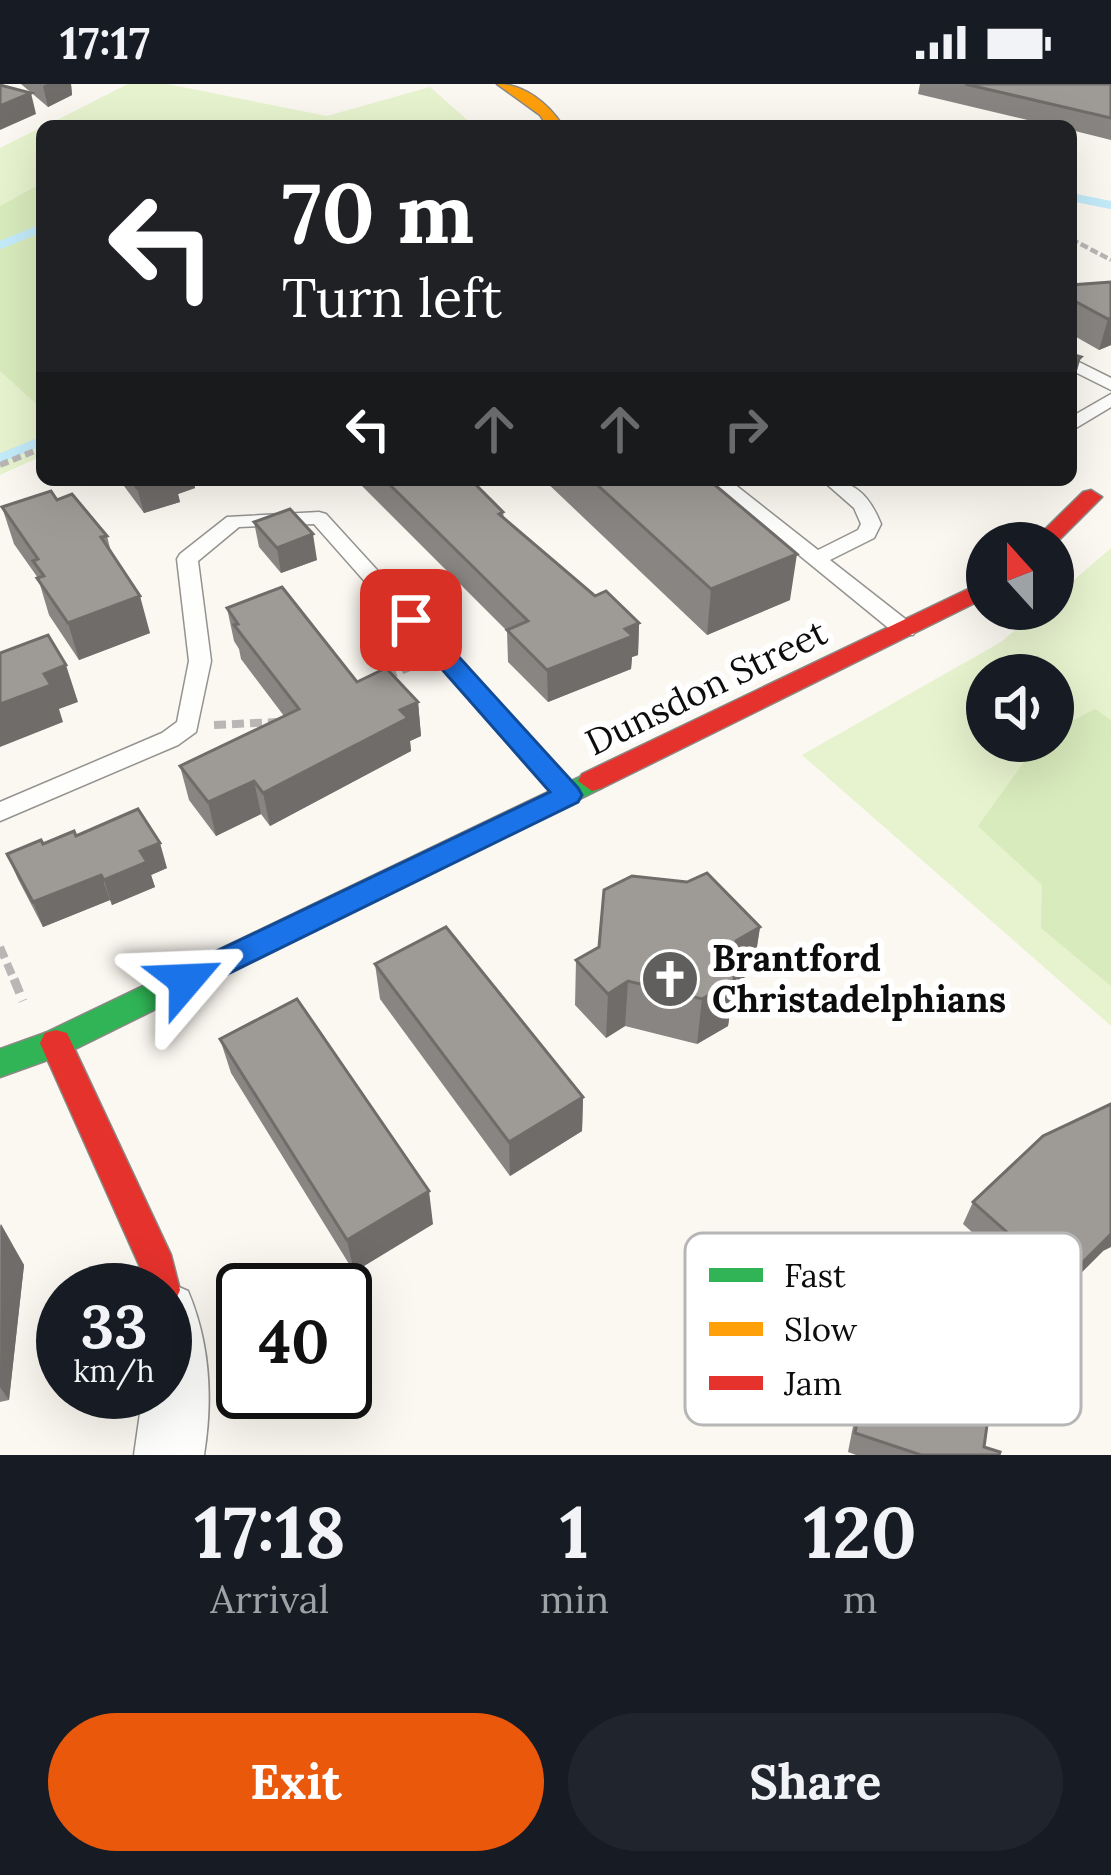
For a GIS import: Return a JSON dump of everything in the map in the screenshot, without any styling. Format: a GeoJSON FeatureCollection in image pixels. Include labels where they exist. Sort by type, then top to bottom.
{"type":"FeatureCollection","features":[{"type":"Feature","properties":{"kind":"street"},"geometry":{"type":"LineString","coordinates":[[504,84],[551,120]]}},
{"type":"Feature","properties":{"kind":"street"},"geometry":{"type":"LineString","coordinates":[[1070,486],[1101,501],[1072,522]]}},
{"type":"Feature","properties":{"kind":"street","name":"Dunsdon Street"},"geometry":{"type":"LineString","coordinates":[[0,1063],[56,1043],[966,599]]}},
{"type":"Feature","properties":{"kind":"street"},"geometry":{"type":"LineString","coordinates":[[56,1043],[156,1263]]}},
{"type":"Feature","properties":{"kind":"street"},"geometry":{"type":"LineString","coordinates":[[170,1455],[176,1419]]}},
{"type":"Feature","properties":{"kind":"lane"},"geometry":{"type":"LineString","coordinates":[[1077,366],[1111,385]]}},
{"type":"Feature","properties":{"kind":"lane"},"geometry":{"type":"LineString","coordinates":[[1077,421],[1111,399]]}},
{"type":"Feature","properties":{"kind":"lane"},"geometry":{"type":"LineString","coordinates":[[725,486],[905,630]]}},
{"type":"Feature","properties":{"kind":"lane"},"geometry":{"type":"LineString","coordinates":[[816,559],[867,534],[871,524],[863,505],[839,486]]}},
{"type":"Feature","properties":{"kind":"lane"},"geometry":{"type":"LineString","coordinates":[[0,812],[170,740],[188,726],[200,661],[187,559],[234,521],[319,518],[568,795]]}},
{"type":"Feature","properties":{"kind":"path"},"geometry":{"type":"LineString","coordinates":[[1077,242],[1111,260]]}},
{"type":"Feature","properties":{"kind":"path"},"geometry":{"type":"LineString","coordinates":[[0,466],[36,451]]}},
{"type":"Feature","properties":{"kind":"path"},"geometry":{"type":"LineString","coordinates":[[380,680],[442,654]]}},
{"type":"Feature","properties":{"kind":"path"},"geometry":{"type":"LineString","coordinates":[[188,726],[275,722],[296,714]]}},
{"type":"Feature","properties":{"kind":"green space"},"geometry":{"type":"Polygon","coordinates":[[[128,84],[167,84],[327,116],[430,87],[467,120],[57,120],[128,84]]]}},
{"type":"Feature","properties":{"kind":"green space"},"geometry":{"type":"Polygon","coordinates":[[[36,130],[36,459],[0,475],[0,148],[36,130]]]}},
{"type":"Feature","properties":{"kind":"green space"},"geometry":{"type":"Polygon","coordinates":[[[36,186],[36,404],[0,371],[0,206],[36,186]]]}},
{"type":"Feature","properties":{"kind":"green space"},"geometry":{"type":"Polygon","coordinates":[[[1111,548],[1111,1025],[802,755],[966,662],[966,762],[1074,762],[1074,654],[980,654],[1015,630],[1074,630],[1074,580],[1111,548]]]}},
{"type":"Feature","properties":{"kind":"green space"},"geometry":{"type":"Polygon","coordinates":[[[1095,709],[1111,720],[1111,986],[1041,928],[1042,885],[978,826],[1024,762],[1074,762],[1074,720],[1095,709]]]}},
{"type":"Feature","properties":{"kind":"building"},"geometry":{"type":"Polygon","coordinates":[[[965,84],[1111,84],[1111,118],[965,84]]]}},
{"type":"Feature","properties":{"kind":"building"},"geometry":{"type":"Polygon","coordinates":[[[0,85],[31,93],[0,106],[0,85]]]}},
{"type":"Feature","properties":{"kind":"building"},"geometry":{"type":"Polygon","coordinates":[[[1111,282],[1111,318],[1077,302],[1077,285],[1111,282]]]}},
{"type":"Feature","properties":{"kind":"building"},"geometry":{"type":"Polygon","coordinates":[[[391,486],[477,486],[503,512],[499,514],[595,596],[606,591],[639,623],[625,629],[633,636],[547,670],[507,630],[528,621],[391,486]]]}},
{"type":"Feature","properties":{"kind":"building"},"geometry":{"type":"Polygon","coordinates":[[[599,486],[716,486],[797,554],[711,589],[599,486]]]}},
{"type":"Feature","properties":{"kind":"building"},"geometry":{"type":"Polygon","coordinates":[[[51,491],[57,500],[72,494],[107,536],[101,537],[140,596],[68,623],[37,578],[44,576],[33,561],[38,559],[2,507],[51,491]]]}},
{"type":"Feature","properties":{"kind":"building"},"geometry":{"type":"Polygon","coordinates":[[[290,509],[313,534],[277,548],[254,522],[290,509]]]}},
{"type":"Feature","properties":{"kind":"building"},"geometry":{"type":"Polygon","coordinates":[[[282,587],[357,682],[386,668],[418,702],[400,710],[408,718],[263,793],[254,781],[208,802],[180,766],[299,709],[234,625],[238,624],[227,608],[282,587]]]}},
{"type":"Feature","properties":{"kind":"building"},"geometry":{"type":"Polygon","coordinates":[[[48,635],[66,665],[44,674],[51,685],[0,704],[0,653],[48,635]]]}},
{"type":"Feature","properties":{"kind":"building"},"geometry":{"type":"Polygon","coordinates":[[[138,809],[160,843],[140,851],[147,862],[33,902],[7,854],[74,831],[76,836],[138,809]]]}},
{"type":"Feature","properties":{"kind":"building"},"geometry":{"type":"Polygon","coordinates":[[[707,873],[760,927],[736,941],[734,981],[702,999],[628,981],[608,994],[576,960],[599,947],[604,890],[632,876],[687,882],[707,873]]]}},
{"type":"Feature","properties":{"kind":"building"},"geometry":{"type":"Polygon","coordinates":[[[446,927],[583,1097],[509,1142],[375,964],[446,927]]]}},
{"type":"Feature","properties":{"kind":"building"},"geometry":{"type":"Polygon","coordinates":[[[297,999],[429,1191],[347,1240],[220,1039],[297,999]]]}},
{"type":"Feature","properties":{"kind":"building"},"geometry":{"type":"Polygon","coordinates":[[[1111,1104],[1111,1234],[1081,1264],[1081,1233],[1008,1233],[973,1202],[1043,1136],[1111,1104]]]}},
{"type":"Feature","properties":{"kind":"building"},"geometry":{"type":"Polygon","coordinates":[[[857,1425],[987,1425],[984,1447],[1000,1452],[921,1455],[855,1433],[857,1425]]]}},
{"type":"Feature","properties":{"kind":"waterway"},"geometry":{"type":"LineString","coordinates":[[1077,198],[1111,205]]}},
{"type":"Feature","properties":{"kind":"waterway"},"geometry":{"type":"LineString","coordinates":[[0,245],[36,230]]}},
{"type":"Feature","properties":{"kind":"waterway"},"geometry":{"type":"LineString","coordinates":[[0,458],[36,443]]}},
{"type":"Feature","properties":{"kind":"traffic: fast"},"geometry":{"type":"LineString","coordinates":[[0,1063],[56,1043],[592,781]]}},
{"type":"Feature","properties":{"kind":"traffic: slow"},"geometry":{"type":"LineString","coordinates":[[504,84],[551,120]]}},
{"type":"Feature","properties":{"kind":"traffic: jam"},"geometry":{"type":"LineString","coordinates":[[1065,522],[1091,497]]}},
{"type":"Feature","properties":{"kind":"traffic: jam"},"geometry":{"type":"LineString","coordinates":[[592,781],[966,598]]}},
{"type":"Feature","properties":{"kind":"traffic: jam"},"geometry":{"type":"LineString","coordinates":[[56,1043],[156,1263]]}},
{"type":"Feature","properties":{"kind":"place","name":"Brantford Christadelphians"},"geometry":{"type":"Point","coordinates":[670,979]}},
{"type":"Feature","properties":{"kind":"route"},"geometry":{"type":"LineString","coordinates":[[186,980],[568,795],[411,620]]}}]}
